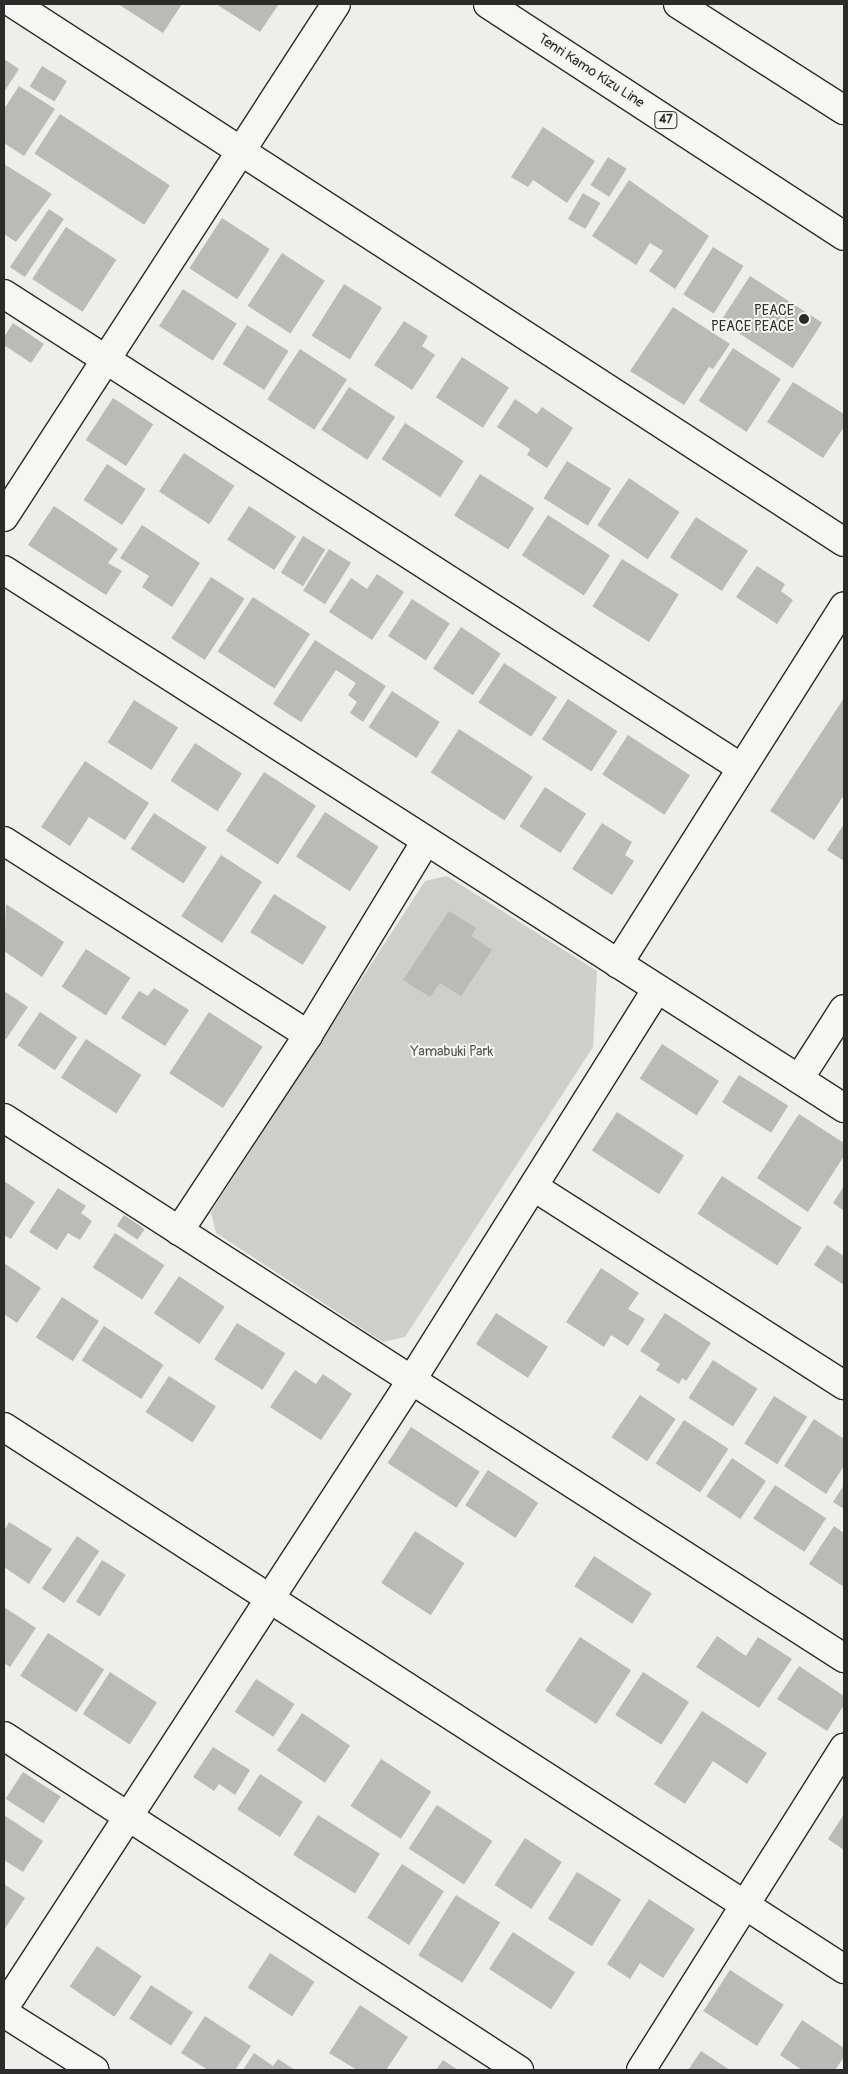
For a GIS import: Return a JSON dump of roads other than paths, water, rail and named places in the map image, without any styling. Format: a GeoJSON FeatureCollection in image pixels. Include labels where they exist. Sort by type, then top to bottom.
{"type":"FeatureCollection","features":[{"type":"Feature","properties":{"kind":"street"},"geometry":{"type":"LineString","coordinates":[[14,4],[844,542]]}},
{"type":"Feature","properties":{"kind":"street"},"geometry":{"type":"LineString","coordinates":[[4,517],[336,4]]}},
{"type":"Feature","properties":{"kind":"street","name":"Tenri Kamo Kizu Line"},"geometry":{"type":"LineString","coordinates":[[488,4],[844,236]]}},
{"type":"Feature","properties":{"kind":"street"},"geometry":{"type":"LineString","coordinates":[[678,4],[844,110]]}},
{"type":"Feature","properties":{"kind":"street"},"geometry":{"type":"LineString","coordinates":[[4,294],[740,766]]}},
{"type":"Feature","properties":{"kind":"street"},"geometry":{"type":"LineString","coordinates":[[4,570],[844,1108]]}},
{"type":"Feature","properties":{"kind":"street"},"geometry":{"type":"LineString","coordinates":[[618,964],[740,766],[844,608]]}},
{"type":"Feature","properties":{"kind":"street"},"geometry":{"type":"LineString","coordinates":[[4,841],[308,1035]]}},
{"type":"Feature","properties":{"kind":"street"},"geometry":{"type":"LineString","coordinates":[[179,1231],[308,1035],[426,842]]}},
{"type":"Feature","properties":{"kind":"street"},"geometry":{"type":"LineString","coordinates":[[4,2008],[411,1381],[657,990]]}},
{"type":"Feature","properties":{"kind":"street"},"geometry":{"type":"LineString","coordinates":[[799,1079],[844,1009]]}},
{"type":"Feature","properties":{"kind":"street"},"geometry":{"type":"LineString","coordinates":[[4,1118],[844,1658]]}},
{"type":"Feature","properties":{"kind":"street"},"geometry":{"type":"LineString","coordinates":[[534,1187],[844,1385]]}},
{"type":"Feature","properties":{"kind":"street"},"geometry":{"type":"LineString","coordinates":[[4,1427],[844,1969]]}},
{"type":"Feature","properties":{"kind":"street"},"geometry":{"type":"LineString","coordinates":[[4,1736],[519,2070]]}},
{"type":"Feature","properties":{"kind":"street"},"geometry":{"type":"LineString","coordinates":[[640,2070],[746,1906],[844,1748]]}},
{"type":"Feature","properties":{"kind":"street"},"geometry":{"type":"LineString","coordinates":[[4,2013],[94,2070]]}},
{"type":"Feature","properties":{"kind":"place","name":"PEACE PEACE PEACE"},"geometry":{"type":"Point","coordinates":[804,319]}},
{"type":"Feature","properties":{"kind":"park label","name":"Yamabuki Park"},"geometry":{"type":"Point","coordinates":[452,1052]}}]}
